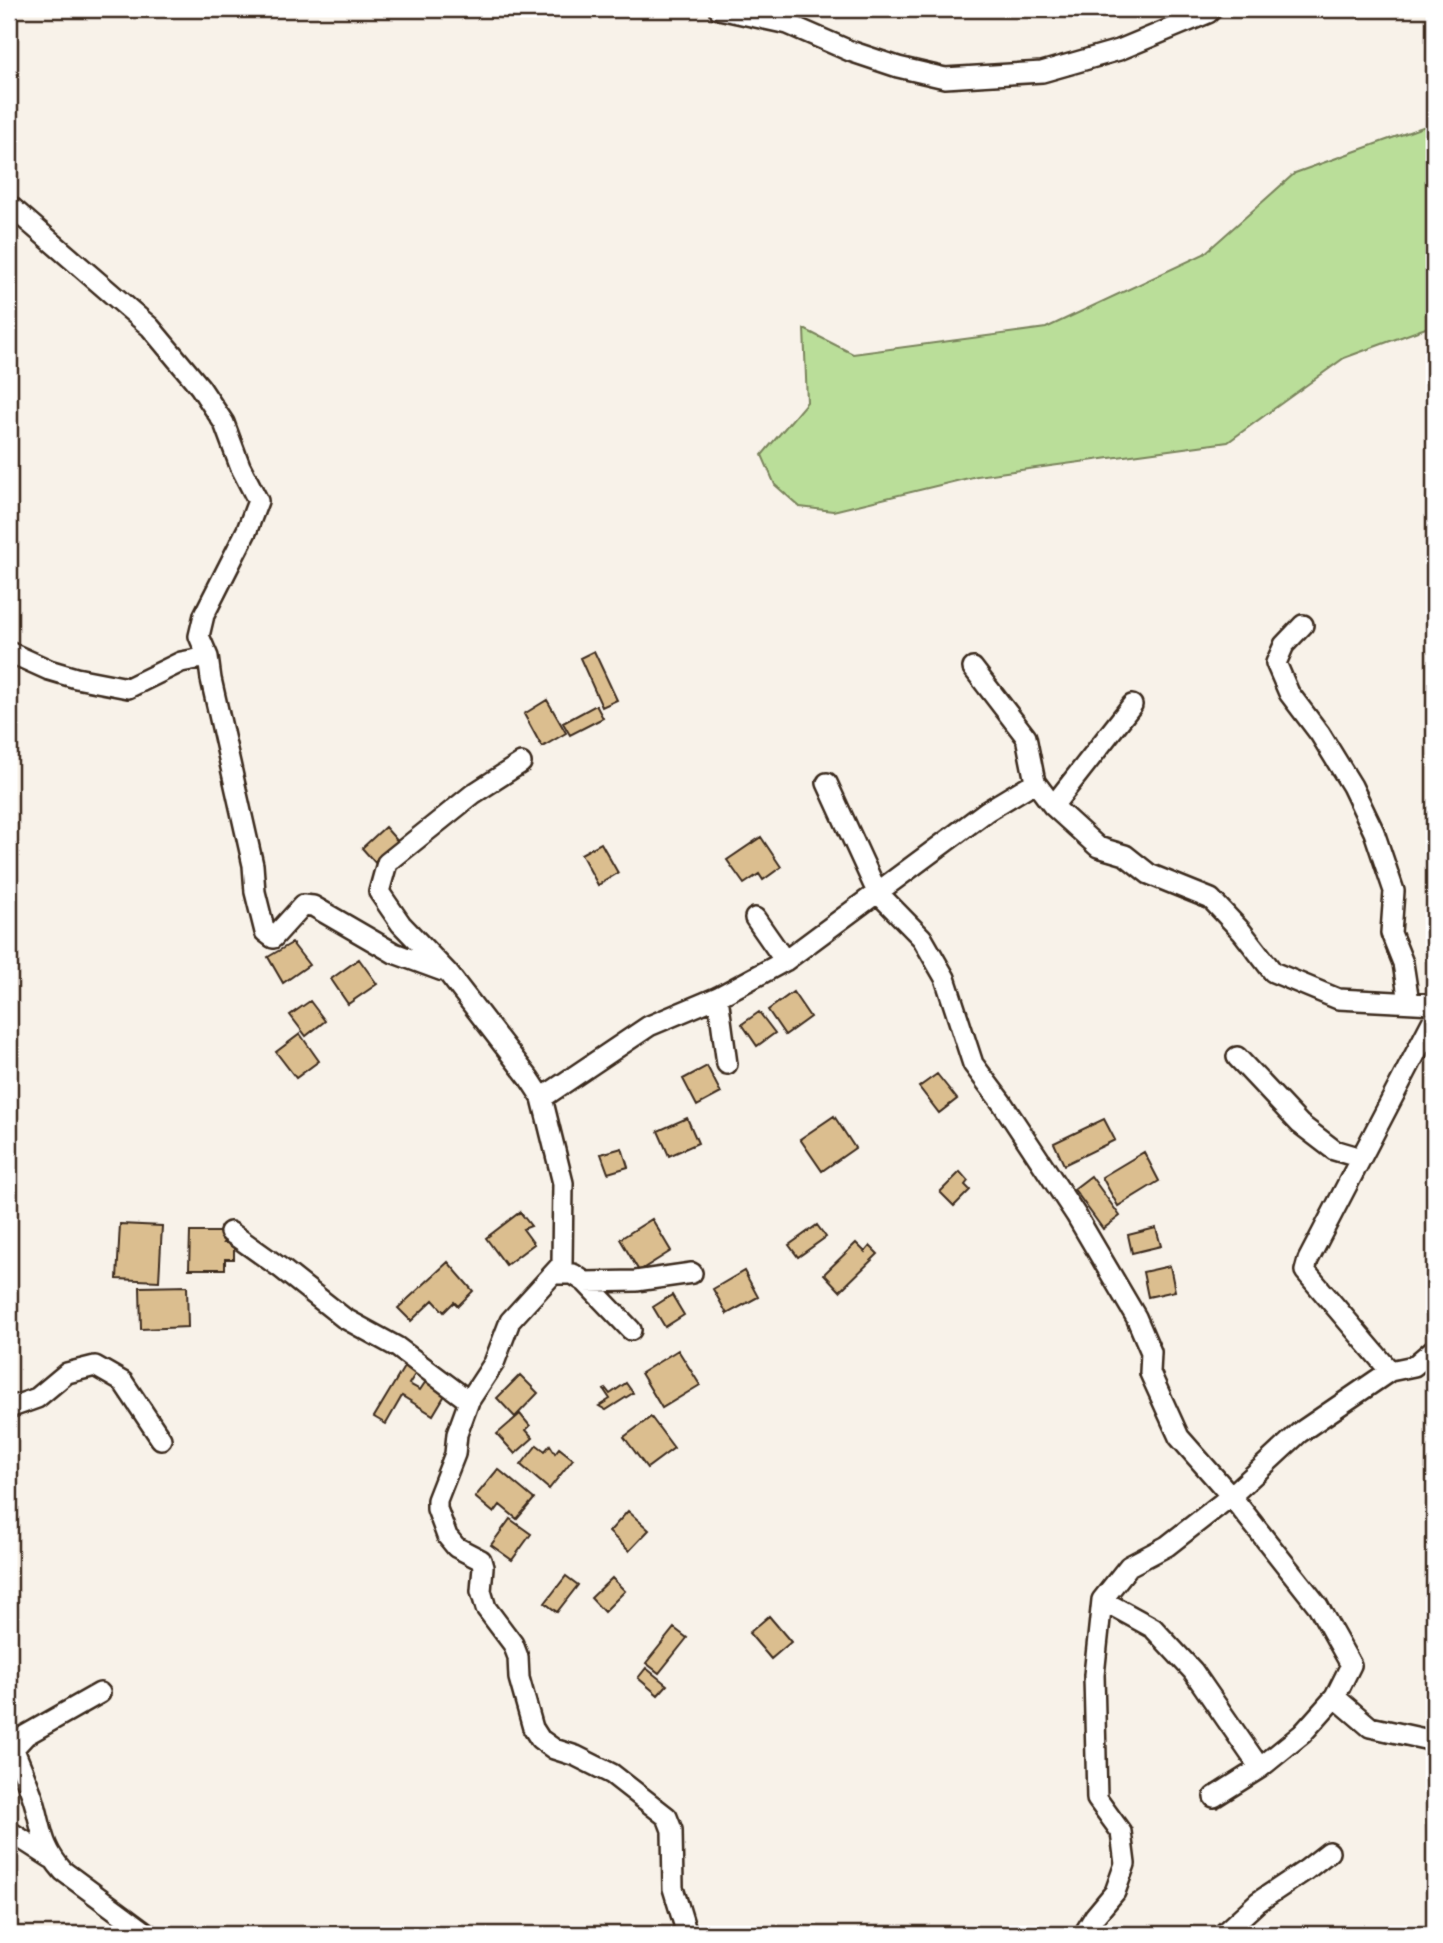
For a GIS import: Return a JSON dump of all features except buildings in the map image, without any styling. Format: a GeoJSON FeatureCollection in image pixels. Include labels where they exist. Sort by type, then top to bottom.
{"type":"FeatureCollection","features":[{"type":"Feature","properties":{"kind":"street"},"geometry":{"type":"LineString","coordinates":[[719,9],[788,24],[850,51],[898,67],[946,78],[1042,72],[1119,50],[1212,9]]}},
{"type":"Feature","properties":{"kind":"street"},"geometry":{"type":"LineString","coordinates":[[9,205],[149,327],[200,387],[225,423],[240,466],[258,501],[247,530],[204,615],[199,636],[208,657],[265,932],[273,938],[303,905],[313,906],[394,953],[448,973]]}},
{"type":"Feature","properties":{"kind":"street"},"geometry":{"type":"LineString","coordinates":[[1303,625],[1284,645],[1276,663],[1289,693],[1320,734],[1353,786],[1374,832],[1394,891],[1391,933],[1403,963],[1409,1002]]}},
{"type":"Feature","properties":{"kind":"street"},"geometry":{"type":"LineString","coordinates":[[9,652],[49,670],[128,688],[181,662],[208,657]]}},
{"type":"Feature","properties":{"kind":"street"},"geometry":{"type":"LineString","coordinates":[[974,668],[1026,737],[1035,782],[1053,806],[1098,847],[1125,855],[1149,874],[1211,899],[1242,932],[1273,972],[1338,999],[1434,1004]]}},
{"type":"Feature","properties":{"kind":"street"},"geometry":{"type":"LineString","coordinates":[[1053,806],[1132,705]]}},
{"type":"Feature","properties":{"kind":"street"},"geometry":{"type":"LineString","coordinates":[[522,763],[473,794],[387,863],[379,892],[401,923],[448,973],[529,1078],[541,1098],[563,1183],[562,1264],[510,1321],[494,1363],[469,1401],[457,1434],[455,1454],[437,1500],[437,1509],[447,1536],[456,1546],[481,1560],[484,1567],[481,1591],[486,1608],[513,1644],[533,1728],[540,1740],[554,1749],[576,1756],[612,1774],[667,1817],[672,1830],[673,1888],[687,1934]]}},
{"type":"Feature","properties":{"kind":"street"},"geometry":{"type":"LineString","coordinates":[[541,1098],[649,1026],[718,997],[785,961],[988,811],[1035,782]]}},
{"type":"Feature","properties":{"kind":"street"},"geometry":{"type":"LineString","coordinates":[[827,783],[877,892],[922,939],[945,978],[973,1064],[1076,1215],[1136,1317],[1151,1352],[1150,1373],[1179,1437],[1231,1496],[1318,1606],[1351,1665],[1335,1697],[1302,1734],[1260,1768],[1214,1797]]}},
{"type":"Feature","properties":{"kind":"street"},"geometry":{"type":"LineString","coordinates":[[754,918],[785,961]]}},
{"type":"Feature","properties":{"kind":"street"},"geometry":{"type":"LineString","coordinates":[[718,997],[727,1064]]}},
{"type":"Feature","properties":{"kind":"street"},"geometry":{"type":"LineString","coordinates":[[1390,1371],[1305,1271],[1308,1260],[1434,1018]]}},
{"type":"Feature","properties":{"kind":"street"},"geometry":{"type":"LineString","coordinates":[[1237,1057],[1300,1124],[1334,1150],[1362,1158]]}},
{"type":"Feature","properties":{"kind":"street"},"geometry":{"type":"LineString","coordinates":[[230,1232],[344,1318],[397,1347],[469,1401]]}},
{"type":"Feature","properties":{"kind":"street"},"geometry":{"type":"LineString","coordinates":[[584,1282],[636,1281],[692,1273]]}},
{"type":"Feature","properties":{"kind":"street"},"geometry":{"type":"LineString","coordinates":[[553,1274],[573,1274],[631,1330]]}},
{"type":"Feature","properties":{"kind":"street"},"geometry":{"type":"LineString","coordinates":[[1084,1934],[1115,1892],[1125,1864],[1121,1832],[1097,1799],[1094,1675],[1102,1600],[1129,1566],[1167,1546],[1231,1496],[1299,1433],[1390,1371],[1414,1366],[1434,1349]]}},
{"type":"Feature","properties":{"kind":"street"},"geometry":{"type":"LineString","coordinates":[[9,1408],[37,1398],[67,1373],[95,1366],[123,1382],[161,1439]]}},
{"type":"Feature","properties":{"kind":"street"},"geometry":{"type":"LineString","coordinates":[[1102,1600],[1153,1628],[1193,1671],[1260,1768]]}},
{"type":"Feature","properties":{"kind":"street"},"geometry":{"type":"LineString","coordinates":[[52,1859],[43,1840],[33,1797],[11,1744],[100,1693]]}},
{"type":"Feature","properties":{"kind":"street"},"geometry":{"type":"LineString","coordinates":[[1335,1697],[1370,1727],[1434,1741]]}},
{"type":"Feature","properties":{"kind":"street"},"geometry":{"type":"LineString","coordinates":[[9,1830],[52,1859],[63,1871],[148,1934]]}},
{"type":"Feature","properties":{"kind":"street"},"geometry":{"type":"LineString","coordinates":[[1223,1934],[1258,1902],[1329,1852]]}},
{"type":"Feature","properties":{"kind":"green space"},"geometry":{"type":"Polygon","coordinates":[[[1434,123],[1434,325],[1344,358],[1228,442],[977,476],[833,511],[800,507],[775,485],[762,455],[807,402],[804,329],[853,354],[1046,328],[1204,254],[1295,173],[1434,123]]]}}]}
